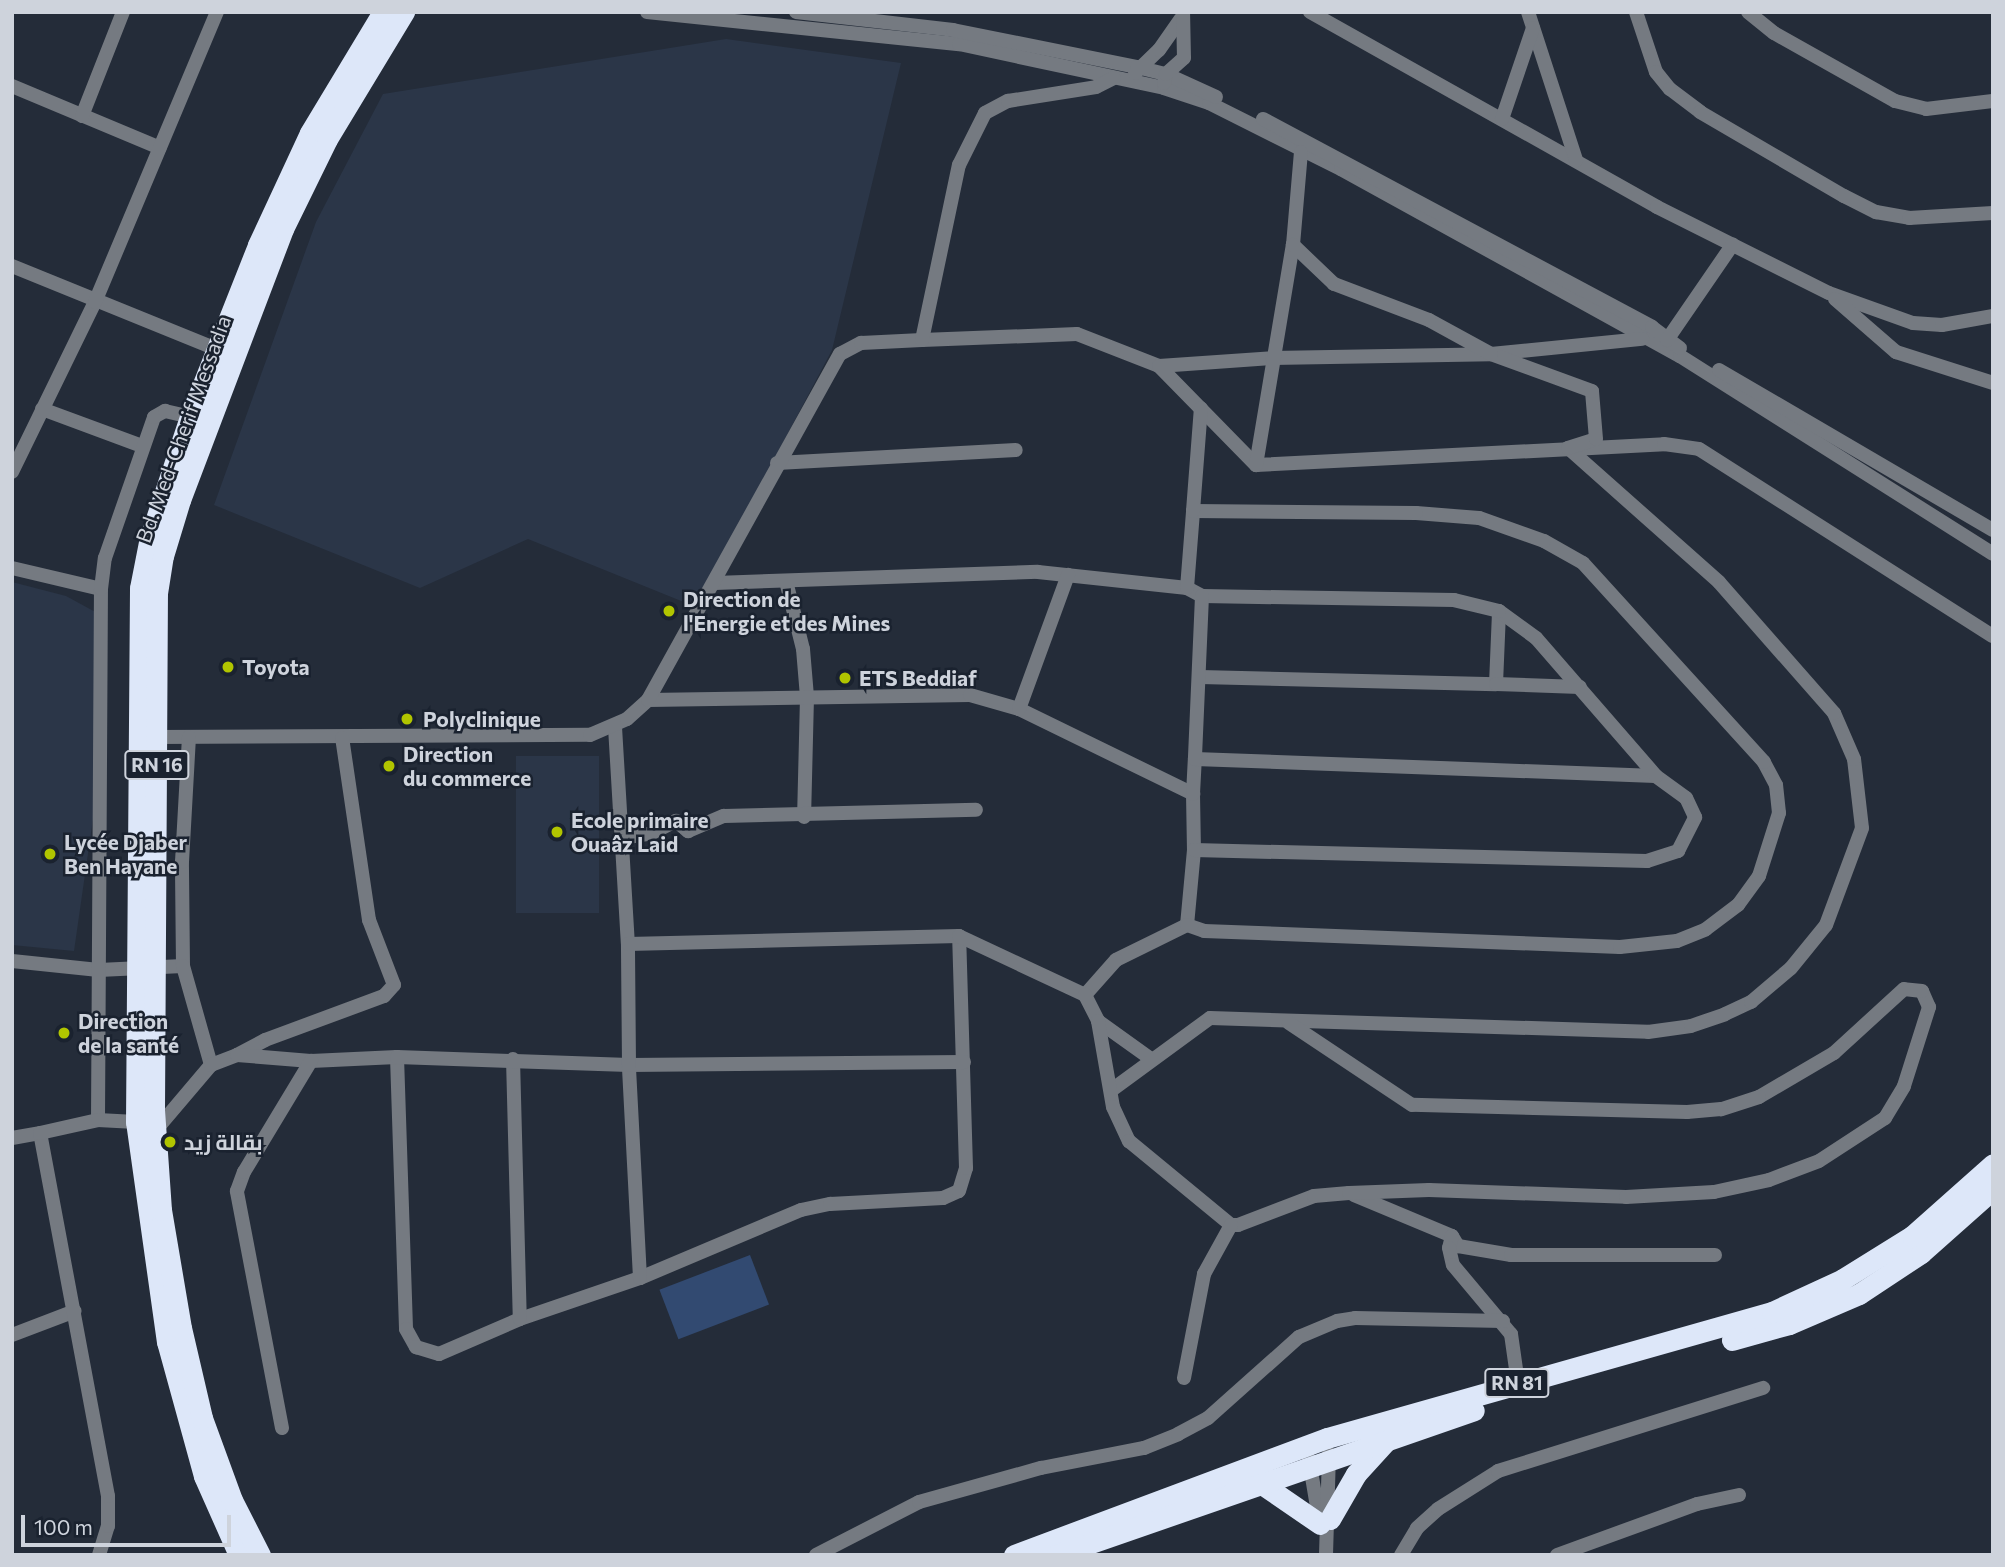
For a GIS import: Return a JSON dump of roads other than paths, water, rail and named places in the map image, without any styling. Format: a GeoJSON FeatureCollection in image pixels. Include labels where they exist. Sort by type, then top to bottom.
{"type":"FeatureCollection","features":[{"type":"Feature","properties":{"kind":"highway","name":"Bd. Med-Cherif Messadia"},"geometry":{"type":"LineString","coordinates":[[239,1555],[204,1476],[167,1342],[145,1127],[135,970],[140,588],[150,537],[190,417],[289,175],[336,87],[383,12]]}},
{"type":"Feature","properties":{"kind":"highway","name":"Bd. Med-Cherif Messadia"},"geometry":{"type":"LineString","coordinates":[[260,1555],[227,1487],[192,1382],[145,1127],[156,969],[158,593],[163,556],[180,500],[299,194],[327,139],[404,12]]}},
{"type":"Feature","properties":{"kind":"highway","name":"RN 81"},"geometry":{"type":"LineString","coordinates":[[1014,1555],[1518,1383],[1735,1325],[1808,1296],[1912,1236],[1993,1164]]}},
{"type":"Feature","properties":{"kind":"highway","name":"RN 81"},"geometry":{"type":"LineString","coordinates":[[1056,1555],[1259,1482],[1318,1451],[1393,1434],[1828,1309],[1922,1253],[1993,1189]]}},
{"type":"Feature","properties":{"kind":"highway"},"geometry":{"type":"LineString","coordinates":[[1259,1482],[1325,1535],[1356,1474],[1393,1434]]}},
{"type":"Feature","properties":{"kind":"street"},"geometry":{"type":"LineString","coordinates":[[82,116],[123,12]]}},
{"type":"Feature","properties":{"kind":"street"},"geometry":{"type":"LineString","coordinates":[[12,472],[95,302],[217,12]]}},
{"type":"Feature","properties":{"kind":"street"},"geometry":{"type":"LineString","coordinates":[[647,12],[847,30],[1137,67],[1233,114],[1301,152],[1341,169],[1642,339],[1706,372],[1993,554]]}},
{"type":"Feature","properties":{"kind":"street"},"geometry":{"type":"LineString","coordinates":[[796,12],[953,30],[1009,49],[1114,78],[1131,82],[1165,81],[1303,136],[1652,327],[1667,340],[1993,530]]}},
{"type":"Feature","properties":{"kind":"street"},"geometry":{"type":"LineString","coordinates":[[1310,12],[1657,207],[1829,293],[1913,323],[1942,325],[1993,316]]}},
{"type":"Feature","properties":{"kind":"street"},"geometry":{"type":"LineString","coordinates":[[1528,12],[1576,160]]}},
{"type":"Feature","properties":{"kind":"street"},"geometry":{"type":"LineString","coordinates":[[1636,12],[1656,72],[1670,89],[1700,112],[1844,196],[1876,212],[1909,218],[1993,214]]}},
{"type":"Feature","properties":{"kind":"street"},"geometry":{"type":"LineString","coordinates":[[1748,12],[1774,33],[1895,102],[1926,109],[1993,101]]}},
{"type":"Feature","properties":{"kind":"street"},"geometry":{"type":"LineString","coordinates":[[1131,82],[1137,67],[1159,50],[1182,16]]}},
{"type":"Feature","properties":{"kind":"street"},"geometry":{"type":"LineString","coordinates":[[1165,81],[1184,58],[1182,16]]}},
{"type":"Feature","properties":{"kind":"street"},"geometry":{"type":"LineString","coordinates":[[1502,119],[1533,29]]}},
{"type":"Feature","properties":{"kind":"street"},"geometry":{"type":"LineString","coordinates":[[922,340],[959,165],[974,129],[985,113],[1008,101],[1096,87],[1114,78]]}},
{"type":"Feature","properties":{"kind":"street"},"geometry":{"type":"LineString","coordinates":[[12,86],[160,148]]}},
{"type":"Feature","properties":{"kind":"street"},"geometry":{"type":"LineString","coordinates":[[1256,466],[1293,245],[1301,152]]}},
{"type":"Feature","properties":{"kind":"street"},"geometry":{"type":"LineString","coordinates":[[1667,340],[1733,244]]}},
{"type":"Feature","properties":{"kind":"street"},"geometry":{"type":"LineString","coordinates":[[1293,245],[1334,284],[1429,320],[1492,354],[1592,391],[1596,439],[1568,447]]}},
{"type":"Feature","properties":{"kind":"street"},"geometry":{"type":"LineString","coordinates":[[12,266],[216,349]]}},
{"type":"Feature","properties":{"kind":"street"},"geometry":{"type":"LineString","coordinates":[[1829,293],[1896,352],[1993,383]]}},
{"type":"Feature","properties":{"kind":"street"},"geometry":{"type":"LineString","coordinates":[[157,737],[590,735],[615,727],[648,700],[715,583],[777,463],[840,354],[861,344],[1077,334],[1159,366],[1256,466]]}},
{"type":"Feature","properties":{"kind":"street"},"geometry":{"type":"LineString","coordinates":[[1159,366],[1272,358],[1492,354],[1642,339]]}},
{"type":"Feature","properties":{"kind":"street"},"geometry":{"type":"LineString","coordinates":[[1187,589],[1201,408]]}},
{"type":"Feature","properties":{"kind":"street"},"geometry":{"type":"LineString","coordinates":[[42,409],[142,446]]}},
{"type":"Feature","properties":{"kind":"street"},"geometry":{"type":"LineString","coordinates":[[98,1120],[101,589],[116,516],[157,413],[190,417]]}},
{"type":"Feature","properties":{"kind":"street"},"geometry":{"type":"LineString","coordinates":[[1256,466],[1568,447],[1664,444],[1699,449],[1993,636]]}},
{"type":"Feature","properties":{"kind":"street"},"geometry":{"type":"LineString","coordinates":[[1113,1089],[1210,1018],[1289,1023],[1648,1032],[1691,1026],[1751,1002],[1791,968],[1826,925],[1862,828],[1854,759],[1834,713],[1719,582],[1568,447]]}},
{"type":"Feature","properties":{"kind":"street"},"geometry":{"type":"LineString","coordinates":[[777,463],[1016,450]]}},
{"type":"Feature","properties":{"kind":"street"},"geometry":{"type":"LineString","coordinates":[[1085,995],[1116,960],[1187,925],[1203,932],[1606,946],[1677,941],[1706,929],[1738,905],[1759,876],[1779,813],[1776,785],[1764,762],[1599,578],[1565,552],[1479,518],[1416,513],[1193,511]]}},
{"type":"Feature","properties":{"kind":"street"},"geometry":{"type":"LineString","coordinates":[[12,568],[101,589]]}},
{"type":"Feature","properties":{"kind":"street"},"geometry":{"type":"LineString","coordinates":[[715,583],[1038,572],[1187,589],[1202,596],[1454,600],[1499,611],[1536,638],[1656,776],[1686,797],[1695,817],[1686,841],[1666,859],[1194,850]]}},
{"type":"Feature","properties":{"kind":"street"},"geometry":{"type":"LineString","coordinates":[[1019,709],[1068,575]]}},
{"type":"Feature","properties":{"kind":"street"},"geometry":{"type":"LineString","coordinates":[[786,581],[803,649],[807,697],[804,817]]}},
{"type":"Feature","properties":{"kind":"street"},"geometry":{"type":"LineString","coordinates":[[1187,925],[1194,850],[1193,794],[1202,596]]}},
{"type":"Feature","properties":{"kind":"street"},"geometry":{"type":"LineString","coordinates":[[1496,684],[1499,611]]}},
{"type":"Feature","properties":{"kind":"street"},"geometry":{"type":"LineString","coordinates":[[1200,677],[1580,687]]}},
{"type":"Feature","properties":{"kind":"street"},"geometry":{"type":"LineString","coordinates":[[648,700],[970,695],[1019,709],[1193,794]]}},
{"type":"Feature","properties":{"kind":"street"},"geometry":{"type":"LineString","coordinates":[[615,727],[628,944],[629,1065],[640,1278]]}},
{"type":"Feature","properties":{"kind":"street"},"geometry":{"type":"LineString","coordinates":[[188,737],[182,862],[183,966],[211,1065]]}},
{"type":"Feature","properties":{"kind":"street"},"geometry":{"type":"LineString","coordinates":[[12,1138],[98,1120],[145,1127],[211,1065],[265,1040],[384,996],[394,985],[369,920],[342,738]]}},
{"type":"Feature","properties":{"kind":"street"},"geometry":{"type":"LineString","coordinates":[[1195,759],[1656,776]]}},
{"type":"Feature","properties":{"kind":"street"},"geometry":{"type":"LineString","coordinates":[[622,838],[652,833],[676,821],[688,831],[724,816],[804,817],[976,810]]}},
{"type":"Feature","properties":{"kind":"street"},"geometry":{"type":"LineString","coordinates":[[628,944],[958,936],[1085,995],[1098,1021],[1116,1116],[1129,1141],[1231,1225],[1251,1224],[1314,1196],[1349,1193],[1429,1190],[1626,1197],[1714,1192],[1769,1180],[1819,1161],[1885,1118],[1904,1086],[1928,1015],[1928,998],[1917,988],[1904,989],[1835,1053],[1759,1097],[1721,1109],[1687,1112],[1412,1105],[1289,1023]]}},
{"type":"Feature","properties":{"kind":"street"},"geometry":{"type":"LineString","coordinates":[[397,1057],[410,1339],[426,1352],[439,1353],[520,1319],[640,1278],[801,1210],[830,1204],[943,1198],[959,1191],[966,1168],[958,936]]}},
{"type":"Feature","properties":{"kind":"street"},"geometry":{"type":"LineString","coordinates":[[12,961],[99,970],[183,966]]}},
{"type":"Feature","properties":{"kind":"street"},"geometry":{"type":"LineString","coordinates":[[1098,1021],[1152,1059]]}},
{"type":"Feature","properties":{"kind":"street"},"geometry":{"type":"LineString","coordinates":[[237,1055],[311,1061],[397,1057],[629,1065],[964,1062]]}},
{"type":"Feature","properties":{"kind":"street"},"geometry":{"type":"LineString","coordinates":[[513,1059],[520,1319]]}},
{"type":"Feature","properties":{"kind":"street"},"geometry":{"type":"LineString","coordinates":[[282,1428],[237,1191],[244,1172],[311,1061]]}},
{"type":"Feature","properties":{"kind":"street"},"geometry":{"type":"LineString","coordinates":[[40,1133],[108,1496],[108,1526],[99,1555]]}},
{"type":"Feature","properties":{"kind":"street"},"geometry":{"type":"LineString","coordinates":[[1349,1193],[1452,1236],[1458,1246],[1511,1255],[1715,1255]]}},
{"type":"Feature","properties":{"kind":"street"},"geometry":{"type":"LineString","coordinates":[[1184,1378],[1204,1275],[1231,1225]]}},
{"type":"Feature","properties":{"kind":"street"},"geometry":{"type":"LineString","coordinates":[[1452,1236],[1449,1258],[1511,1334],[1518,1383]]}},
{"type":"Feature","properties":{"kind":"street"},"geometry":{"type":"LineString","coordinates":[[12,1335],[75,1311]]}},
{"type":"Feature","properties":{"kind":"street"},"geometry":{"type":"LineString","coordinates":[[816,1555],[919,1502],[1041,1468],[1144,1448],[1196,1426],[1291,1344],[1337,1321],[1355,1318],[1503,1321]]}},
{"type":"Feature","properties":{"kind":"street"},"geometry":{"type":"LineString","coordinates":[[1401,1555],[1417,1528],[1438,1509],[1498,1471],[1763,1388]]}},
{"type":"Feature","properties":{"kind":"street"},"geometry":{"type":"LineString","coordinates":[[1318,1451],[1325,1535]]}},
{"type":"Feature","properties":{"kind":"street"},"geometry":{"type":"LineString","coordinates":[[1318,1451],[1325,1535]]}},
{"type":"Feature","properties":{"kind":"street"},"geometry":{"type":"LineString","coordinates":[[1557,1555],[1697,1504],[1739,1495]]}},
{"type":"Feature","properties":{"kind":"place","name":"Direction de l'Energie et des Mines"},"geometry":{"type":"Point","coordinates":[669,611]}},
{"type":"Feature","properties":{"kind":"place","name":"Toyota"},"geometry":{"type":"Point","coordinates":[228,667]}},
{"type":"Feature","properties":{"kind":"place","name":"ETS Beddiaf"},"geometry":{"type":"Point","coordinates":[845,678]}},
{"type":"Feature","properties":{"kind":"place","name":"Polyclinique"},"geometry":{"type":"Point","coordinates":[407,719]}},
{"type":"Feature","properties":{"kind":"place","name":"Direction du commerce"},"geometry":{"type":"Point","coordinates":[389,766]}},
{"type":"Feature","properties":{"kind":"place","name":"Ecole primaire Ouaâz Laid"},"geometry":{"type":"Point","coordinates":[557,832]}},
{"type":"Feature","properties":{"kind":"place","name":"Lycée Djaber Ben Hayane"},"geometry":{"type":"Point","coordinates":[50,854]}},
{"type":"Feature","properties":{"kind":"place","name":"Direction de la santé"},"geometry":{"type":"Point","coordinates":[64,1033]}},
{"type":"Feature","properties":{"kind":"place","name":"بقالة زيد"},"geometry":{"type":"Point","coordinates":[170,1142]}}]}
